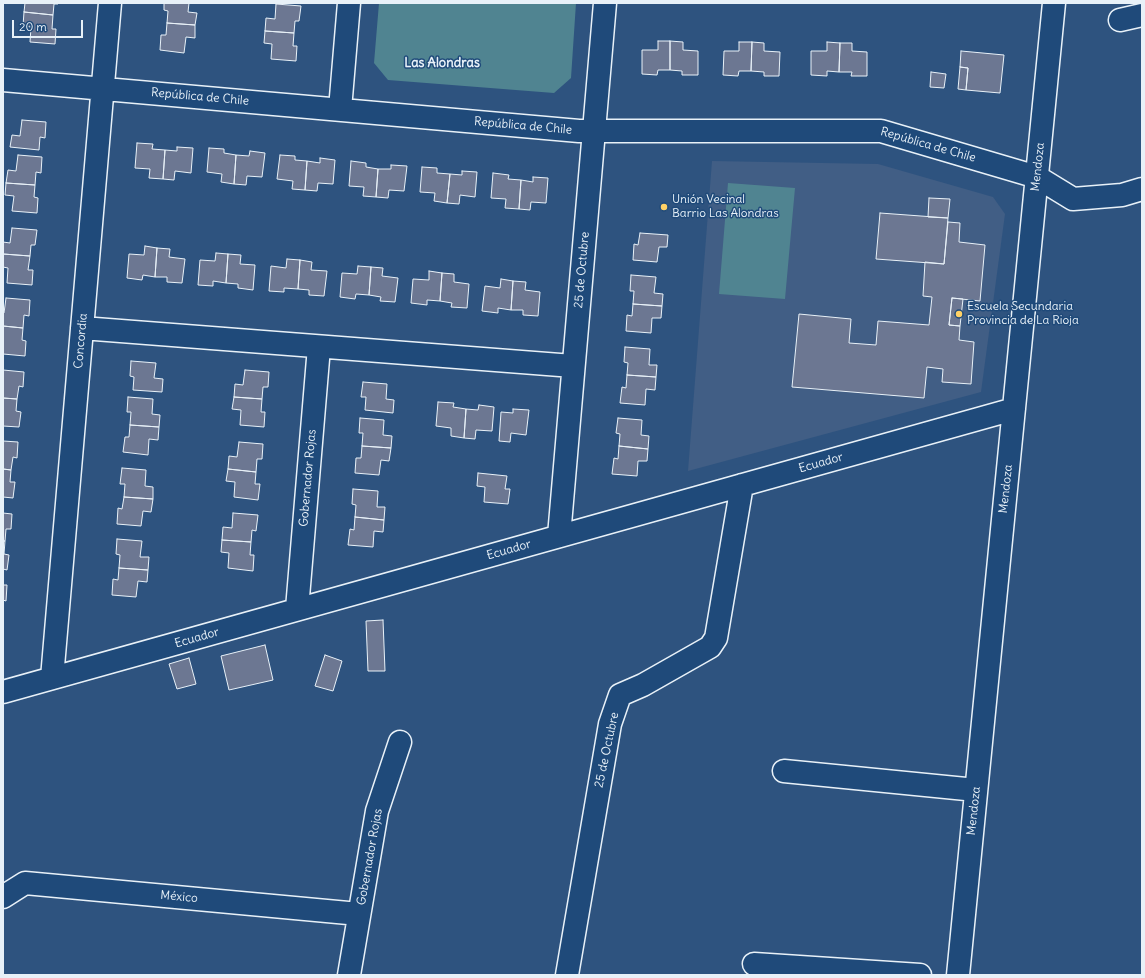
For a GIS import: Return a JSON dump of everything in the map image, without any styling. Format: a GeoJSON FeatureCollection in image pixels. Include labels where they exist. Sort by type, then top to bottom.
{"type":"FeatureCollection","features":[{"type":"Feature","properties":{"kind":"street","name":"Concordia"},"geometry":{"type":"LineString","coordinates":[[52,678],[110,3]]}},
{"type":"Feature","properties":{"kind":"street"},"geometry":{"type":"LineString","coordinates":[[340,110],[349,3]]}},
{"type":"Feature","properties":{"kind":"street","name":"25 de Octubre"},"geometry":{"type":"LineString","coordinates":[[559,536],[605,3]]}},
{"type":"Feature","properties":{"kind":"street","name":"Mendoza"},"geometry":{"type":"LineString","coordinates":[[958,975],[1054,3]]}},
{"type":"Feature","properties":{"kind":"street"},"geometry":{"type":"LineString","coordinates":[[1120,20],[1142,14]]}},
{"type":"Feature","properties":{"kind":"street","name":"República de Chile"},"geometry":{"type":"LineString","coordinates":[[3,80],[579,131],[881,130],[1037,177],[1073,199],[1122,195],[1142,189]]}},
{"type":"Feature","properties":{"kind":"street"},"geometry":{"type":"LineString","coordinates":[[82,328],[573,366]]}},
{"type":"Feature","properties":{"kind":"street","name":"Gobernador Rojas"},"geometry":{"type":"LineString","coordinates":[[297,609],[319,347]]}},
{"type":"Feature","properties":{"kind":"street","name":"Ecuador"},"geometry":{"type":"LineString","coordinates":[[3,692],[1014,409]]}},
{"type":"Feature","properties":{"kind":"street","name":"25 de Octubre"},"geometry":{"type":"LineString","coordinates":[[567,975],[610,724],[620,696],[643,686],[710,647],[716,638],[742,485]]}},
{"type":"Feature","properties":{"kind":"street","name":"Gobernador Rojas"},"geometry":{"type":"LineString","coordinates":[[349,975],[377,811],[400,742]]}},
{"type":"Feature","properties":{"kind":"street"},"geometry":{"type":"LineString","coordinates":[[784,771],[976,790]]}},
{"type":"Feature","properties":{"kind":"street","name":"México"},"geometry":{"type":"LineString","coordinates":[[3,897],[25,883],[360,914]]}},
{"type":"Feature","properties":{"kind":"street"},"geometry":{"type":"LineString","coordinates":[[754,964],[920,975]]}},
{"type":"Feature","properties":{"kind":"shaded area"},"geometry":{"type":"Polygon","coordinates":[[[712,161],[878,164],[993,197],[1005,214],[981,392],[688,471],[712,161]]]}},
{"type":"Feature","properties":{"kind":"green space"},"geometry":{"type":"Polygon","coordinates":[[[379,3],[576,3],[571,78],[554,93],[388,80],[374,63],[379,3]]]}},
{"type":"Feature","properties":{"kind":"green space"},"geometry":{"type":"Polygon","coordinates":[[[728,183],[795,188],[785,299],[719,294],[728,183]]]}},
{"type":"Feature","properties":{"kind":"building"},"geometry":{"type":"Polygon","coordinates":[[[25,3],[59,3],[54,4],[53,15],[24,12],[25,3]]]}},
{"type":"Feature","properties":{"kind":"building"},"geometry":{"type":"Polygon","coordinates":[[[164,3],[189,3],[188,12],[197,13],[195,25],[167,23],[168,11],[164,10],[164,3]]]}},
{"type":"Feature","properties":{"kind":"building"},"geometry":{"type":"Polygon","coordinates":[[[276,4],[301,6],[299,21],[295,21],[294,33],[265,31],[266,18],[275,19],[276,4]]]}},
{"type":"Feature","properties":{"kind":"building"},"geometry":{"type":"Polygon","coordinates":[[[24,12],[53,15],[52,29],[56,29],[55,44],[30,42],[31,27],[23,26],[24,12]]]}},
{"type":"Feature","properties":{"kind":"building"},"geometry":{"type":"Polygon","coordinates":[[[167,23],[195,25],[195,38],[186,37],[184,53],[160,50],[161,35],[166,35],[167,23]]]}},
{"type":"Feature","properties":{"kind":"building"},"geometry":{"type":"Polygon","coordinates":[[[265,31],[294,33],[293,46],[297,46],[296,61],[271,59],[272,44],[264,43],[265,31]]]}},
{"type":"Feature","properties":{"kind":"building"},"geometry":{"type":"Polygon","coordinates":[[[658,41],[670,41],[670,70],[658,70],[657,75],[642,74],[642,50],[658,50],[658,41]]]}},
{"type":"Feature","properties":{"kind":"building"},"geometry":{"type":"Polygon","coordinates":[[[670,41],[683,42],[683,50],[698,51],[698,75],[682,75],[682,71],[670,70],[670,41]]]}},
{"type":"Feature","properties":{"kind":"building"},"geometry":{"type":"Polygon","coordinates":[[[739,42],[752,42],[751,71],[739,71],[738,76],[723,75],[724,51],[739,51],[739,42]]]}},
{"type":"Feature","properties":{"kind":"building"},"geometry":{"type":"Polygon","coordinates":[[[752,42],[764,43],[764,51],[780,52],[779,76],[764,76],[764,72],[751,71],[752,42]]]}},
{"type":"Feature","properties":{"kind":"building"},"geometry":{"type":"Polygon","coordinates":[[[827,42],[840,43],[839,72],[827,71],[827,76],[811,75],[811,51],[827,51],[827,42]]]}},
{"type":"Feature","properties":{"kind":"building"},"geometry":{"type":"Polygon","coordinates":[[[840,43],[852,43],[852,51],[867,52],[867,76],[851,76],[852,72],[839,72],[840,43]]]}},
{"type":"Feature","properties":{"kind":"building"},"geometry":{"type":"Polygon","coordinates":[[[961,51],[1004,55],[1000,93],[966,90],[968,68],[960,67],[961,51]]]}},
{"type":"Feature","properties":{"kind":"building"},"geometry":{"type":"Polygon","coordinates":[[[960,67],[968,68],[966,90],[958,89],[960,67]]]}},
{"type":"Feature","properties":{"kind":"building"},"geometry":{"type":"Polygon","coordinates":[[[931,72],[946,74],[944,88],[930,87],[931,72]]]}},
{"type":"Feature","properties":{"kind":"building"},"geometry":{"type":"Polygon","coordinates":[[[22,120],[46,122],[45,138],[40,137],[39,150],[10,147],[12,135],[20,136],[22,120]]]}},
{"type":"Feature","properties":{"kind":"building"},"geometry":{"type":"Polygon","coordinates":[[[137,143],[153,144],[152,149],[165,150],[163,179],[149,178],[150,169],[135,168],[137,143]]]}},
{"type":"Feature","properties":{"kind":"building"},"geometry":{"type":"Polygon","coordinates":[[[177,147],[193,148],[191,173],[175,171],[174,180],[163,179],[165,150],[177,151],[177,147]]]}},
{"type":"Feature","properties":{"kind":"building"},"geometry":{"type":"Polygon","coordinates":[[[209,148],[224,149],[224,153],[236,155],[234,184],[221,182],[222,174],[207,172],[209,148]]]}},
{"type":"Feature","properties":{"kind":"building"},"geometry":{"type":"Polygon","coordinates":[[[250,151],[265,153],[262,177],[247,176],[246,185],[234,184],[236,155],[249,156],[250,151]]]}},
{"type":"Feature","properties":{"kind":"building"},"geometry":{"type":"Polygon","coordinates":[[[18,155],[42,157],[41,173],[36,172],[35,185],[6,183],[8,170],[16,171],[18,155]]]}},
{"type":"Feature","properties":{"kind":"building"},"geometry":{"type":"Polygon","coordinates":[[[280,155],[295,156],[295,160],[307,161],[305,190],[292,189],[293,181],[277,179],[280,155]]]}},
{"type":"Feature","properties":{"kind":"building"},"geometry":{"type":"Polygon","coordinates":[[[320,158],[335,160],[333,184],[318,183],[317,191],[305,190],[307,161],[320,163],[320,158]]]}},
{"type":"Feature","properties":{"kind":"building"},"geometry":{"type":"Polygon","coordinates":[[[351,161],[366,163],[366,167],[378,169],[376,197],[363,196],[364,187],[349,186],[351,161]]]}},
{"type":"Feature","properties":{"kind":"building"},"geometry":{"type":"Polygon","coordinates":[[[391,165],[407,166],[404,191],[389,190],[388,198],[376,197],[378,169],[391,169],[391,165]]]}},
{"type":"Feature","properties":{"kind":"building"},"geometry":{"type":"Polygon","coordinates":[[[422,167],[437,168],[437,173],[450,174],[447,203],[434,201],[435,193],[420,192],[422,167]]]}},
{"type":"Feature","properties":{"kind":"building"},"geometry":{"type":"Polygon","coordinates":[[[462,171],[477,172],[475,197],[460,195],[459,204],[447,203],[450,174],[462,175],[462,171]]]}},
{"type":"Feature","properties":{"kind":"building"},"geometry":{"type":"Polygon","coordinates":[[[493,173],[509,175],[508,179],[521,180],[519,209],[505,208],[506,199],[491,198],[493,173]]]}},
{"type":"Feature","properties":{"kind":"building"},"geometry":{"type":"Polygon","coordinates":[[[533,177],[548,178],[546,203],[531,202],[530,210],[519,209],[521,180],[533,182],[533,177]]]}},
{"type":"Feature","properties":{"kind":"building"},"geometry":{"type":"Polygon","coordinates":[[[6,183],[35,185],[34,197],[38,198],[37,213],[12,211],[14,196],[5,195],[6,183]]]}},
{"type":"Feature","properties":{"kind":"building"},"geometry":{"type":"Polygon","coordinates":[[[929,198],[950,199],[948,218],[928,217],[929,198]]]}},
{"type":"Feature","properties":{"kind":"building"},"geometry":{"type":"Polygon","coordinates":[[[880,213],[948,218],[944,264],[876,259],[880,213]]]}},
{"type":"Feature","properties":{"kind":"building"},"geometry":{"type":"Polygon","coordinates":[[[948,222],[960,223],[959,242],[985,245],[980,301],[952,298],[949,325],[960,326],[959,340],[974,342],[971,384],[942,382],[943,369],[927,367],[924,398],[792,387],[799,314],[851,319],[849,343],[876,345],[878,321],[929,325],[932,297],[923,296],[925,262],[944,264],[948,222]]]}},
{"type":"Feature","properties":{"kind":"building"},"geometry":{"type":"Polygon","coordinates":[[[12,228],[37,230],[35,245],[31,245],[30,256],[3,254],[3,242],[10,243],[12,228]]]}},
{"type":"Feature","properties":{"kind":"building"},"geometry":{"type":"Polygon","coordinates":[[[640,233],[668,235],[667,247],[659,247],[657,262],[633,260],[634,244],[638,245],[640,233]]]}},
{"type":"Feature","properties":{"kind":"building"},"geometry":{"type":"Polygon","coordinates":[[[145,246],[157,248],[155,277],[143,275],[142,280],[127,278],[129,254],[144,255],[145,246]]]}},
{"type":"Feature","properties":{"kind":"building"},"geometry":{"type":"Polygon","coordinates":[[[157,248],[170,249],[169,257],[185,259],[182,283],[167,282],[167,277],[155,277],[157,248]]]}},
{"type":"Feature","properties":{"kind":"building"},"geometry":{"type":"Polygon","coordinates":[[[216,253],[228,254],[226,283],[213,281],[213,286],[198,285],[200,260],[215,261],[216,253]]]}},
{"type":"Feature","properties":{"kind":"building"},"geometry":{"type":"Polygon","coordinates":[[[3,254],[30,256],[28,270],[33,270],[32,285],[7,283],[8,268],[3,267],[3,254]]]}},
{"type":"Feature","properties":{"kind":"building"},"geometry":{"type":"Polygon","coordinates":[[[228,254],[241,255],[240,264],[255,265],[253,290],[238,288],[238,284],[226,283],[228,254]]]}},
{"type":"Feature","properties":{"kind":"building"},"geometry":{"type":"Polygon","coordinates":[[[287,259],[300,260],[298,289],[284,288],[284,292],[269,291],[271,266],[286,268],[287,259]]]}},
{"type":"Feature","properties":{"kind":"building"},"geometry":{"type":"Polygon","coordinates":[[[300,260],[312,262],[311,270],[327,271],[324,296],[309,295],[309,290],[298,289],[300,260]]]}},
{"type":"Feature","properties":{"kind":"building"},"geometry":{"type":"Polygon","coordinates":[[[358,266],[371,267],[369,295],[356,294],[355,299],[340,297],[342,273],[357,274],[358,266]]]}},
{"type":"Feature","properties":{"kind":"building"},"geometry":{"type":"Polygon","coordinates":[[[371,267],[383,268],[382,276],[398,278],[395,302],[380,301],[381,297],[369,295],[371,267]]]}},
{"type":"Feature","properties":{"kind":"building"},"geometry":{"type":"Polygon","coordinates":[[[429,271],[442,273],[440,301],[427,300],[427,305],[411,303],[413,279],[429,280],[429,271]]]}},
{"type":"Feature","properties":{"kind":"building"},"geometry":{"type":"Polygon","coordinates":[[[442,273],[454,274],[454,282],[469,284],[467,308],[451,307],[452,303],[440,301],[442,273]]]}},
{"type":"Feature","properties":{"kind":"building"},"geometry":{"type":"Polygon","coordinates":[[[631,275],[656,277],[654,293],[663,294],[662,306],[633,304],[634,291],[630,291],[631,275]]]}},
{"type":"Feature","properties":{"kind":"building"},"geometry":{"type":"Polygon","coordinates":[[[501,279],[513,281],[511,310],[498,308],[498,313],[482,311],[485,286],[500,288],[501,279]]]}},
{"type":"Feature","properties":{"kind":"building"},"geometry":{"type":"Polygon","coordinates":[[[513,281],[526,282],[525,290],[540,292],[538,316],[523,315],[523,310],[511,310],[513,281]]]}},
{"type":"Feature","properties":{"kind":"building"},"geometry":{"type":"Polygon","coordinates":[[[6,298],[30,300],[29,316],[24,315],[23,328],[3,326],[3,313],[6,298]]]}},
{"type":"Feature","properties":{"kind":"building"},"geometry":{"type":"Polygon","coordinates":[[[952,298],[963,299],[960,326],[949,325],[952,298]]]}},
{"type":"Feature","properties":{"kind":"building"},"geometry":{"type":"Polygon","coordinates":[[[633,304],[662,306],[661,318],[652,318],[651,333],[626,331],[627,315],[632,316],[633,304]]]}},
{"type":"Feature","properties":{"kind":"building"},"geometry":{"type":"Polygon","coordinates":[[[3,326],[23,328],[22,340],[26,341],[25,356],[3,354],[3,326]]]}},
{"type":"Feature","properties":{"kind":"building"},"geometry":{"type":"Polygon","coordinates":[[[625,347],[650,349],[649,365],[657,365],[656,377],[627,375],[628,363],[624,362],[625,347]]]}},
{"type":"Feature","properties":{"kind":"building"},"geometry":{"type":"Polygon","coordinates":[[[131,361],[156,363],[154,378],[163,379],[162,392],[133,390],[134,377],[130,376],[131,361]]]}},
{"type":"Feature","properties":{"kind":"building"},"geometry":{"type":"Polygon","coordinates":[[[3,370],[24,372],[23,387],[19,386],[17,399],[3,398],[3,370]]]}},
{"type":"Feature","properties":{"kind":"building"},"geometry":{"type":"Polygon","coordinates":[[[245,370],[269,372],[268,387],[263,387],[262,399],[234,397],[235,384],[243,385],[245,370]]]}},
{"type":"Feature","properties":{"kind":"building"},"geometry":{"type":"Polygon","coordinates":[[[627,375],[656,377],[655,390],[646,389],[645,405],[620,403],[622,387],[626,388],[627,375]]]}},
{"type":"Feature","properties":{"kind":"building"},"geometry":{"type":"Polygon","coordinates":[[[363,382],[387,384],[386,399],[394,400],[393,413],[365,410],[366,397],[361,397],[363,382]]]}},
{"type":"Feature","properties":{"kind":"building"},"geometry":{"type":"Polygon","coordinates":[[[128,397],[153,399],[152,414],[160,415],[159,427],[130,425],[131,412],[127,412],[128,397]]]}},
{"type":"Feature","properties":{"kind":"building"},"geometry":{"type":"Polygon","coordinates":[[[234,397],[262,399],[261,412],[265,412],[264,427],[240,425],[241,410],[232,409],[234,397]]]}},
{"type":"Feature","properties":{"kind":"building"},"geometry":{"type":"Polygon","coordinates":[[[3,398],[17,399],[16,411],[21,412],[19,427],[3,426],[3,398]]]}},
{"type":"Feature","properties":{"kind":"building"},"geometry":{"type":"Polygon","coordinates":[[[438,402],[454,403],[453,407],[466,409],[464,438],[451,436],[451,428],[436,426],[438,402]]]}},
{"type":"Feature","properties":{"kind":"building"},"geometry":{"type":"Polygon","coordinates":[[[479,405],[494,407],[492,431],[476,430],[475,439],[464,438],[466,409],[478,410],[479,405]]]}},
{"type":"Feature","properties":{"kind":"building"},"geometry":{"type":"Polygon","coordinates":[[[513,409],[529,410],[526,435],[511,433],[510,442],[499,441],[501,412],[513,413],[513,409]]]}},
{"type":"Feature","properties":{"kind":"building"},"geometry":{"type":"Polygon","coordinates":[[[360,418],[384,420],[383,435],[392,436],[391,448],[362,446],[363,433],[359,433],[360,418]]]}},
{"type":"Feature","properties":{"kind":"building"},"geometry":{"type":"Polygon","coordinates":[[[618,418],[642,420],[641,435],[649,436],[648,449],[619,446],[620,434],[616,433],[618,418]]]}},
{"type":"Feature","properties":{"kind":"building"},"geometry":{"type":"Polygon","coordinates":[[[130,425],[159,427],[158,440],[149,439],[148,455],[123,452],[125,437],[129,437],[130,425]]]}},
{"type":"Feature","properties":{"kind":"building"},"geometry":{"type":"Polygon","coordinates":[[[3,441],[18,442],[17,458],[13,457],[11,470],[3,469],[3,441]]]}},
{"type":"Feature","properties":{"kind":"building"},"geometry":{"type":"Polygon","coordinates":[[[239,442],[263,444],[262,459],[257,459],[256,472],[228,469],[229,456],[237,457],[239,442]]]}},
{"type":"Feature","properties":{"kind":"building"},"geometry":{"type":"Polygon","coordinates":[[[362,446],[391,448],[389,461],[381,460],[379,475],[355,473],[356,458],[361,458],[362,446]]]}},
{"type":"Feature","properties":{"kind":"building"},"geometry":{"type":"Polygon","coordinates":[[[619,446],[648,449],[647,461],[638,461],[637,476],[612,474],[614,458],[618,459],[619,446]]]}},
{"type":"Feature","properties":{"kind":"building"},"geometry":{"type":"Polygon","coordinates":[[[122,468],[146,470],[145,486],[153,487],[153,499],[124,497],[125,484],[120,484],[122,468]]]}},
{"type":"Feature","properties":{"kind":"building"},"geometry":{"type":"Polygon","coordinates":[[[3,469],[11,470],[10,482],[15,482],[13,498],[3,497],[3,469]]]}},
{"type":"Feature","properties":{"kind":"building"},"geometry":{"type":"Polygon","coordinates":[[[228,469],[256,472],[255,484],[260,484],[258,500],[234,497],[235,482],[226,481],[228,469]]]}},
{"type":"Feature","properties":{"kind":"building"},"geometry":{"type":"Polygon","coordinates":[[[478,473],[507,476],[505,489],[510,489],[508,504],[484,502],[485,487],[477,486],[478,473]]]}},
{"type":"Feature","properties":{"kind":"building"},"geometry":{"type":"Polygon","coordinates":[[[353,489],[378,491],[377,507],[385,507],[384,520],[355,517],[356,505],[352,504],[353,489]]]}},
{"type":"Feature","properties":{"kind":"building"},"geometry":{"type":"Polygon","coordinates":[[[124,497],[153,499],[151,512],[143,511],[141,526],[117,524],[118,508],[122,509],[124,497]]]}},
{"type":"Feature","properties":{"kind":"building"},"geometry":{"type":"Polygon","coordinates":[[[3,513],[12,514],[11,529],[6,529],[5,541],[3,541],[3,513]]]}},
{"type":"Feature","properties":{"kind":"building"},"geometry":{"type":"Polygon","coordinates":[[[233,513],[258,515],[256,531],[252,530],[251,542],[222,540],[223,527],[232,528],[233,513]]]}},
{"type":"Feature","properties":{"kind":"building"},"geometry":{"type":"Polygon","coordinates":[[[355,517],[384,520],[383,532],[374,531],[373,547],[348,545],[350,529],[354,530],[355,517]]]}},
{"type":"Feature","properties":{"kind":"building"},"geometry":{"type":"Polygon","coordinates":[[[117,539],[142,541],[140,557],[149,557],[148,570],[119,568],[120,555],[116,554],[117,539]]]}},
{"type":"Feature","properties":{"kind":"building"},"geometry":{"type":"Polygon","coordinates":[[[222,540],[251,542],[250,555],[254,555],[253,571],[228,568],[229,553],[221,552],[222,540]]]}},
{"type":"Feature","properties":{"kind":"building"},"geometry":{"type":"Polygon","coordinates":[[[3,541],[5,541],[4,554],[9,555],[7,570],[3,569],[3,541]]]}},
{"type":"Feature","properties":{"kind":"building"},"geometry":{"type":"Polygon","coordinates":[[[119,568],[148,570],[147,582],[138,581],[136,597],[112,595],[113,579],[118,580],[119,568]]]}},
{"type":"Feature","properties":{"kind":"building"},"geometry":{"type":"Polygon","coordinates":[[[3,585],[7,585],[6,601],[3,600],[3,585]]]}},
{"type":"Feature","properties":{"kind":"building"},"geometry":{"type":"Polygon","coordinates":[[[383,620],[385,671],[368,671],[366,621],[383,620]]]}},
{"type":"Feature","properties":{"kind":"building"},"geometry":{"type":"Polygon","coordinates":[[[265,645],[273,680],[229,690],[221,656],[265,645]]]}},
{"type":"Feature","properties":{"kind":"building"},"geometry":{"type":"Polygon","coordinates":[[[325,655],[342,661],[333,691],[315,686],[325,655]]]}},
{"type":"Feature","properties":{"kind":"building"},"geometry":{"type":"Polygon","coordinates":[[[189,658],[196,684],[177,689],[169,664],[189,658]]]}},
{"type":"Feature","properties":{"kind":"place","name":"Unión Vecinal Barrio Las Alondras"},"geometry":{"type":"Point","coordinates":[664,207]}},
{"type":"Feature","properties":{"kind":"place","name":"Escuela Secundaria Provincia de La Rioja"},"geometry":{"type":"Point","coordinates":[959,314]}},
{"type":"Feature","properties":{"kind":"district","name":"Las Alondras"},"geometry":{"type":"Point","coordinates":[442,63]}}]}
